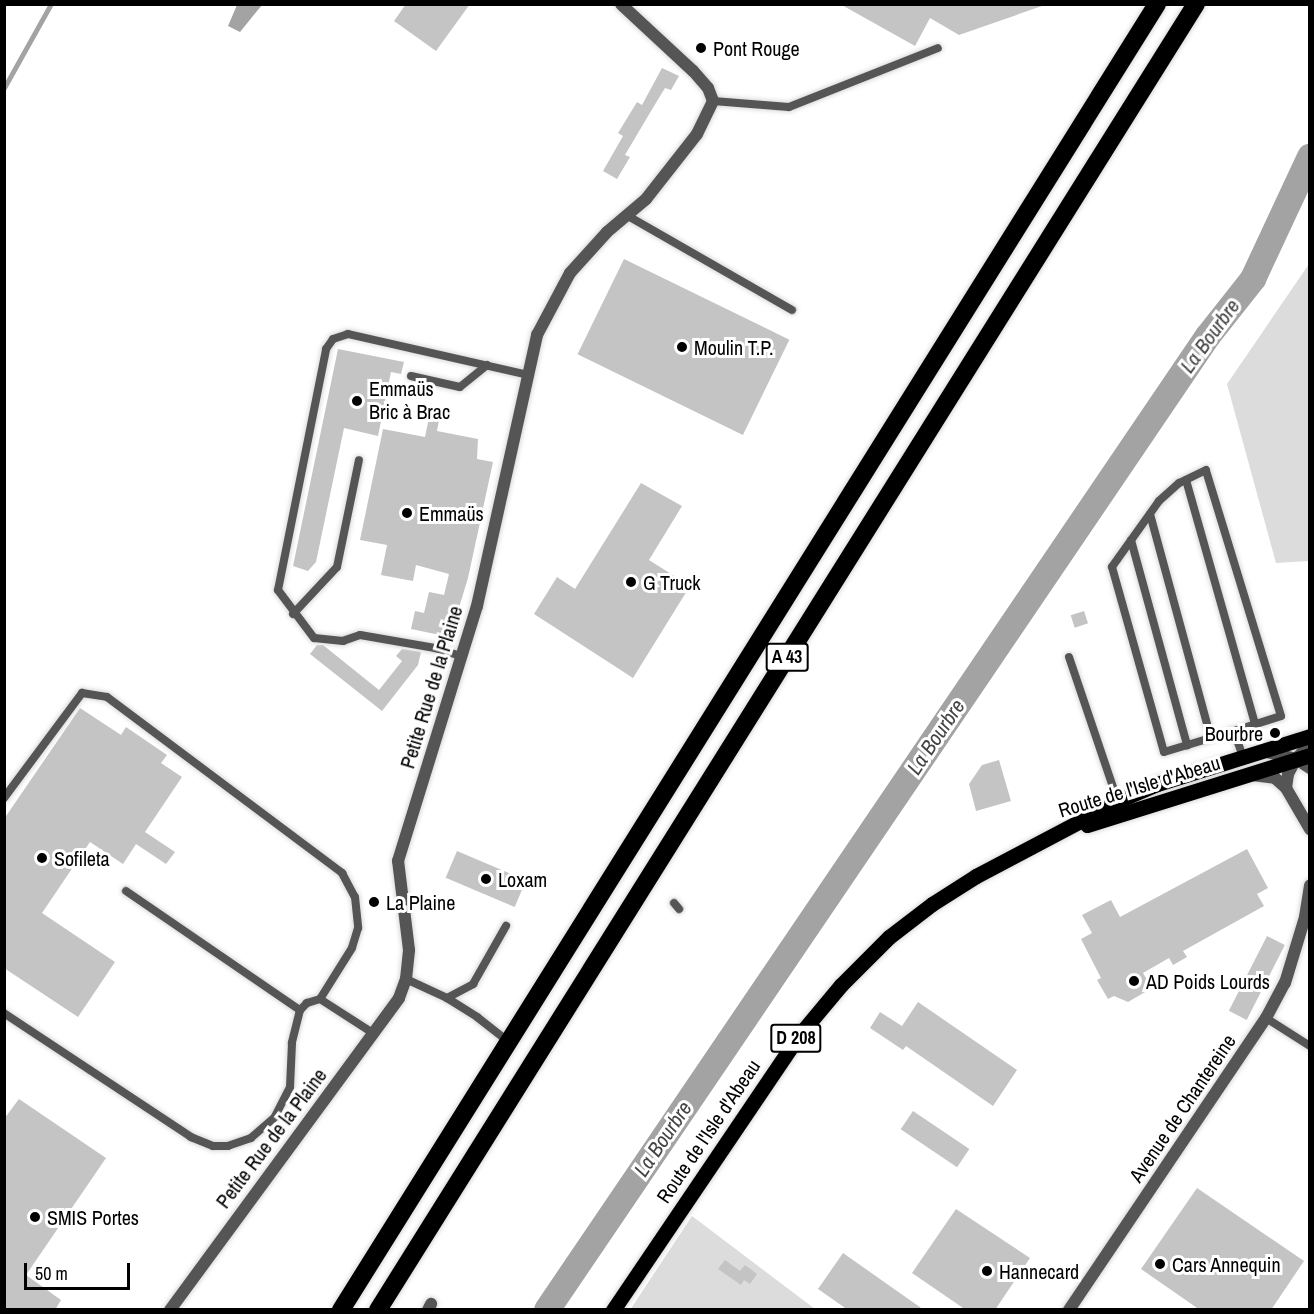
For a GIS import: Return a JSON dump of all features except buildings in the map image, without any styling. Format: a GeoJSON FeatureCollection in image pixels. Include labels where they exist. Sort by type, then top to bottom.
{"type":"FeatureCollection","features":[{"type":"Feature","properties":{"kind":"highway","name":"A 43"},"geometry":{"type":"LineString","coordinates":[[342,1310],[1157,4]]}},
{"type":"Feature","properties":{"kind":"highway","name":"A 43"},"geometry":{"type":"LineString","coordinates":[[378,1310],[1196,4]]}},
{"type":"Feature","properties":{"kind":"main road","name":"Route de l'Isle d'Abeau"},"geometry":{"type":"LineString","coordinates":[[1121,807],[1157,784],[1310,736]]}},
{"type":"Feature","properties":{"kind":"main road","name":"Route de l'Isle d'Abeau"},"geometry":{"type":"LineString","coordinates":[[613,1310],[800,1034],[841,986],[889,937],[932,904],[1049,836],[1121,807],[1248,774],[1303,757]]}},
{"type":"Feature","properties":{"kind":"street"},"geometry":{"type":"LineString","coordinates":[[621,4],[693,71],[708,88],[713,102]]}},
{"type":"Feature","properties":{"kind":"street","name":"Petite Rue de la Plaine"},"geometry":{"type":"LineString","coordinates":[[170,1310],[399,998],[406,980],[409,950],[398,861],[477,606],[528,375],[543,321],[570,273],[607,232],[646,199],[697,134],[713,102]]}},
{"type":"Feature","properties":{"kind":"street"},"geometry":{"type":"LineString","coordinates":[[1286,788],[1288,774],[1303,757],[1310,744]]}},
{"type":"Feature","properties":{"kind":"street"},"geometry":{"type":"LineString","coordinates":[[1262,751],[1303,757],[1310,768]]}},
{"type":"Feature","properties":{"kind":"street"},"geometry":{"type":"LineString","coordinates":[[1248,774],[1275,777],[1286,788],[1310,829]]}},
{"type":"Feature","properties":{"kind":"street","name":"Avenue de Chantereine"},"geometry":{"type":"LineString","coordinates":[[1068,1310],[1266,1018],[1285,983],[1307,913],[1310,885]]}},
{"type":"Feature","properties":{"kind":"lane"},"geometry":{"type":"LineString","coordinates":[[713,102],[789,107],[938,48]]}},
{"type":"Feature","properties":{"kind":"lane"},"geometry":{"type":"LineString","coordinates":[[628,216],[792,310]]}},
{"type":"Feature","properties":{"kind":"lane"},"geometry":{"type":"LineString","coordinates":[[461,656],[435,648],[360,635],[343,641],[314,638],[278,590],[326,349],[333,339],[348,334],[528,375]]}},
{"type":"Feature","properties":{"kind":"lane"},"geometry":{"type":"LineString","coordinates":[[411,376],[460,387],[487,365]]}},
{"type":"Feature","properties":{"kind":"lane"},"geometry":{"type":"LineString","coordinates":[[294,614],[337,567],[359,460]]}},
{"type":"Feature","properties":{"kind":"lane"},"geometry":{"type":"LineString","coordinates":[[1206,470],[1281,717],[1164,752],[1112,567],[1150,514],[1159,501],[1186,480],[1206,470]]}},
{"type":"Feature","properties":{"kind":"lane"},"geometry":{"type":"LineString","coordinates":[[1186,480],[1255,724]]}},
{"type":"Feature","properties":{"kind":"lane"},"geometry":{"type":"LineString","coordinates":[[1150,514],[1210,738]]}},
{"type":"Feature","properties":{"kind":"lane"},"geometry":{"type":"LineString","coordinates":[[1131,540],[1187,745]]}},
{"type":"Feature","properties":{"kind":"lane"},"geometry":{"type":"LineString","coordinates":[[1069,657],[1121,807]]}},
{"type":"Feature","properties":{"kind":"lane"},"geometry":{"type":"LineString","coordinates":[[4,798],[82,693],[107,697],[342,873],[351,884],[358,912],[358,928],[352,948],[320,999],[307,1003],[300,1010],[292,1043],[290,1087],[285,1100],[275,1117],[252,1138],[228,1146],[213,1146],[191,1137],[4,1013]]}},
{"type":"Feature","properties":{"kind":"lane"},"geometry":{"type":"LineString","coordinates":[[1234,731],[1243,757]]}},
{"type":"Feature","properties":{"kind":"lane"},"geometry":{"type":"LineString","coordinates":[[126,891],[300,1010]]}},
{"type":"Feature","properties":{"kind":"lane"},"geometry":{"type":"LineString","coordinates":[[447,998],[473,984],[506,926]]}},
{"type":"Feature","properties":{"kind":"lane"},"geometry":{"type":"LineString","coordinates":[[406,980],[447,998],[477,1017],[510,1043]]}},
{"type":"Feature","properties":{"kind":"lane"},"geometry":{"type":"LineString","coordinates":[[320,999],[373,1033]]}},
{"type":"Feature","properties":{"kind":"lane"},"geometry":{"type":"LineString","coordinates":[[1266,1018],[1310,1046]]}},
{"type":"Feature","properties":{"kind":"shaded area"},"geometry":{"type":"Polygon","coordinates":[[[237,5],[262,5],[240,32],[228,26],[237,5]]]}},
{"type":"Feature","properties":{"kind":"shaded area"},"geometry":{"type":"Polygon","coordinates":[[[1309,264],[1309,561],[1276,563],[1227,384],[1309,264]]]}},
{"type":"Feature","properties":{"kind":"shaded area"},"geometry":{"type":"Polygon","coordinates":[[[692,1216],[815,1309],[630,1310],[692,1216]]]}},
{"type":"Feature","properties":{"kind":"waterway"},"geometry":{"type":"LineString","coordinates":[[4,88],[51,4]]}},
{"type":"Feature","properties":{"kind":"waterway","name":"La Bourbre"},"geometry":{"type":"LineString","coordinates":[[547,1310],[1208,336],[1253,279],[1310,157]]}},
{"type":"Feature","properties":{"kind":"place","name":"Pont Rouge"},"geometry":{"type":"Point","coordinates":[701,48]}},
{"type":"Feature","properties":{"kind":"place","name":"Moulin T.P."},"geometry":{"type":"Point","coordinates":[682,347]}},
{"type":"Feature","properties":{"kind":"place","name":"Emmaüs Bric à Brac"},"geometry":{"type":"Point","coordinates":[357,401]}},
{"type":"Feature","properties":{"kind":"place","name":"Emmaüs"},"geometry":{"type":"Point","coordinates":[407,513]}},
{"type":"Feature","properties":{"kind":"place","name":"G Truck"},"geometry":{"type":"Point","coordinates":[631,582]}},
{"type":"Feature","properties":{"kind":"place","name":"Bourbre"},"geometry":{"type":"Point","coordinates":[1275,733]}},
{"type":"Feature","properties":{"kind":"place","name":"Sofileta"},"geometry":{"type":"Point","coordinates":[42,858]}},
{"type":"Feature","properties":{"kind":"place","name":"Loxam"},"geometry":{"type":"Point","coordinates":[486,879]}},
{"type":"Feature","properties":{"kind":"place","name":"La Plaine"},"geometry":{"type":"Point","coordinates":[374,902]}},
{"type":"Feature","properties":{"kind":"place","name":"AD Poids Lourds"},"geometry":{"type":"Point","coordinates":[1134,981]}},
{"type":"Feature","properties":{"kind":"place","name":"SMIS Portes"},"geometry":{"type":"Point","coordinates":[35,1217]}},
{"type":"Feature","properties":{"kind":"place","name":"Cars Annequin"},"geometry":{"type":"Point","coordinates":[1160,1264]}},
{"type":"Feature","properties":{"kind":"place","name":"Hannecard"},"geometry":{"type":"Point","coordinates":[987,1271]}}]}
